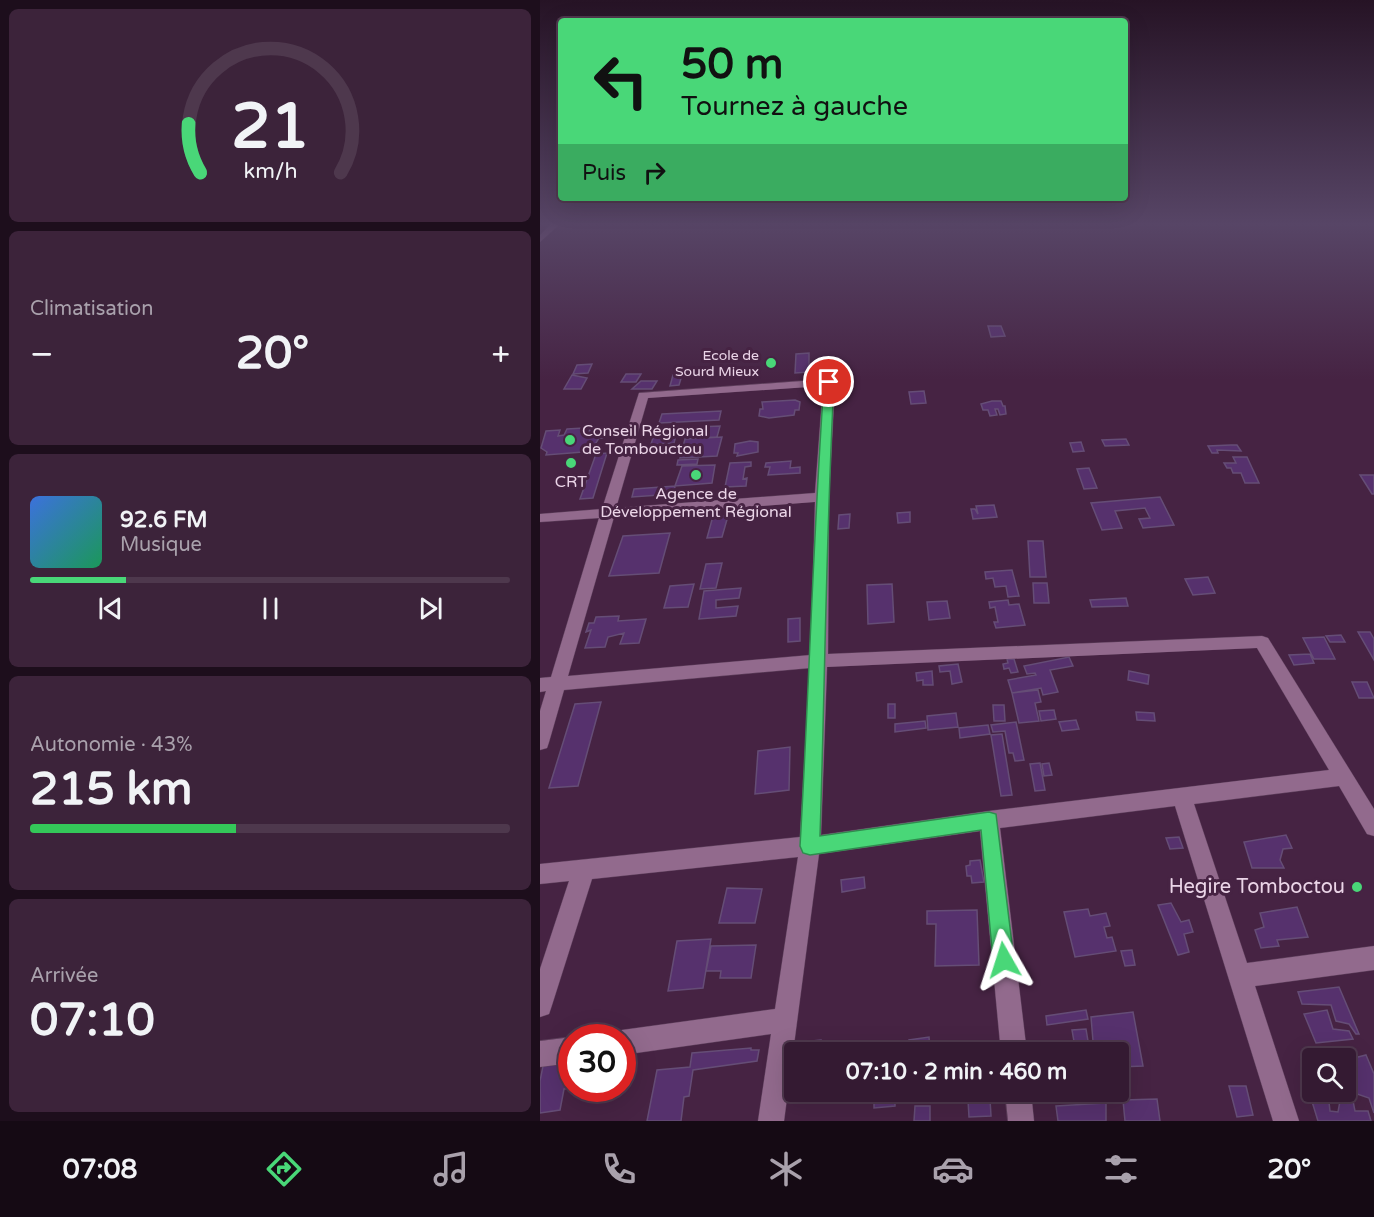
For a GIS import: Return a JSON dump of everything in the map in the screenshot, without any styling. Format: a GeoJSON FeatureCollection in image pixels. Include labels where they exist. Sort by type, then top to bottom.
{"type":"FeatureCollection","features":[{"type":"Feature","properties":{"kind":"street"},"geometry":{"type":"LineString","coordinates":[[540,742],[643,395],[829,382],[822,497],[819,661],[810,846],[771,1121]]}},
{"type":"Feature","properties":{"kind":"street"},"geometry":{"type":"LineString","coordinates":[[540,518],[822,497]]}},
{"type":"Feature","properties":{"kind":"street"},"geometry":{"type":"LineString","coordinates":[[540,685],[819,661],[1262,642],[1374,827]]}},
{"type":"Feature","properties":{"kind":"street"},"geometry":{"type":"LineString","coordinates":[[540,874],[810,846],[989,820],[1345,777]]}},
{"type":"Feature","properties":{"kind":"street"},"geometry":{"type":"LineString","coordinates":[[1182,797],[1286,1121]]}},
{"type":"Feature","properties":{"kind":"street"},"geometry":{"type":"LineString","coordinates":[[989,820],[1013,1042]]}},
{"type":"Feature","properties":{"kind":"street"},"geometry":{"type":"LineString","coordinates":[[540,1005],[584,870]]}},
{"type":"Feature","properties":{"kind":"street"},"geometry":{"type":"LineString","coordinates":[[1240,976],[1374,958]]}},
{"type":"Feature","properties":{"kind":"street"},"geometry":{"type":"LineString","coordinates":[[636,1041],[785,1020]]}},
{"type":"Feature","properties":{"kind":"street"},"geometry":{"type":"LineString","coordinates":[[540,1054],[558,1052]]}},
{"type":"Feature","properties":{"kind":"street"},"geometry":{"type":"LineString","coordinates":[[1019,1102],[1021,1121]]}},
{"type":"Feature","properties":{"kind":"building"},"geometry":{"type":"Polygon","coordinates":[[[988,326],[1001,326],[1005,336],[991,337],[988,326]]]}},
{"type":"Feature","properties":{"kind":"building"},"geometry":{"type":"Polygon","coordinates":[[[809,353],[809,372],[795,373],[796,354],[809,353]]]}},
{"type":"Feature","properties":{"kind":"building"},"geometry":{"type":"Polygon","coordinates":[[[592,364],[588,373],[573,374],[577,365],[592,364]]]}},
{"type":"Feature","properties":{"kind":"building"},"geometry":{"type":"Polygon","coordinates":[[[626,374],[641,374],[636,382],[621,382],[626,374]]]}},
{"type":"Feature","properties":{"kind":"building"},"geometry":{"type":"Polygon","coordinates":[[[572,375],[587,378],[581,389],[564,389],[572,375]]]}},
{"type":"Feature","properties":{"kind":"building"},"geometry":{"type":"Polygon","coordinates":[[[673,375],[682,375],[679,385],[670,386],[673,375]]]}},
{"type":"Feature","properties":{"kind":"building"},"geometry":{"type":"Polygon","coordinates":[[[641,381],[657,381],[652,389],[632,389],[641,381]]]}},
{"type":"Feature","properties":{"kind":"building"},"geometry":{"type":"Polygon","coordinates":[[[924,391],[926,403],[911,404],[909,392],[924,391]]]}},
{"type":"Feature","properties":{"kind":"building"},"geometry":{"type":"Polygon","coordinates":[[[795,400],[800,402],[799,410],[795,410],[794,415],[769,418],[759,416],[760,409],[763,409],[762,402],[795,400]]]}},
{"type":"Feature","properties":{"kind":"building"},"geometry":{"type":"Polygon","coordinates":[[[1001,401],[1005,406],[1006,414],[1000,415],[998,409],[995,409],[997,415],[990,416],[988,410],[983,410],[981,404],[1001,401]]]}},
{"type":"Feature","properties":{"kind":"building"},"geometry":{"type":"Polygon","coordinates":[[[721,411],[719,420],[659,423],[662,414],[721,411]]]}},
{"type":"Feature","properties":{"kind":"building"},"geometry":{"type":"Polygon","coordinates":[[[720,426],[717,437],[693,438],[697,427],[720,426]]]}},
{"type":"Feature","properties":{"kind":"building","name":"Conseil Régional de Tombouctou"},"geometry":{"type":"Polygon","coordinates":[[[607,427],[603,438],[599,438],[594,446],[583,452],[546,455],[547,452],[541,448],[546,431],[560,430],[558,436],[564,435],[567,429],[583,428],[581,433],[589,433],[590,428],[607,427]]]}},
{"type":"Feature","properties":{"kind":"building"},"geometry":{"type":"Polygon","coordinates":[[[677,431],[674,443],[658,444],[655,452],[648,453],[655,432],[677,431]]]}},
{"type":"Feature","properties":{"kind":"building"},"geometry":{"type":"Polygon","coordinates":[[[722,437],[717,456],[680,458],[685,439],[722,437]]]}},
{"type":"Feature","properties":{"kind":"building"},"geometry":{"type":"Polygon","coordinates":[[[1126,439],[1129,445],[1105,446],[1102,440],[1126,439]]]}},
{"type":"Feature","properties":{"kind":"building"},"geometry":{"type":"Polygon","coordinates":[[[758,442],[758,452],[737,456],[738,453],[734,453],[735,444],[758,442]]]}},
{"type":"Feature","properties":{"kind":"building"},"geometry":{"type":"Polygon","coordinates":[[[1081,442],[1084,451],[1073,452],[1070,443],[1081,442]]]}},
{"type":"Feature","properties":{"kind":"building"},"geometry":{"type":"Polygon","coordinates":[[[1237,445],[1241,451],[1217,450],[1218,453],[1212,453],[1208,446],[1237,445]]]}},
{"type":"Feature","properties":{"kind":"building"},"geometry":{"type":"Polygon","coordinates":[[[607,453],[593,498],[580,499],[596,454],[607,453]]]}},
{"type":"Feature","properties":{"kind":"building"},"geometry":{"type":"Polygon","coordinates":[[[1233,457],[1247,457],[1259,483],[1245,483],[1241,473],[1233,473],[1231,468],[1227,468],[1224,463],[1236,463],[1233,457]]]}},
{"type":"Feature","properties":{"kind":"building"},"geometry":{"type":"Polygon","coordinates":[[[698,459],[697,464],[677,465],[678,460],[698,459]]]}},
{"type":"Feature","properties":{"kind":"building"},"geometry":{"type":"Polygon","coordinates":[[[791,461],[790,468],[800,467],[800,473],[768,475],[770,467],[765,467],[766,463],[791,461]]]}},
{"type":"Feature","properties":{"kind":"building"},"geometry":{"type":"Polygon","coordinates":[[[751,462],[751,466],[745,467],[743,479],[747,478],[746,486],[725,487],[730,463],[751,462]]]}},
{"type":"Feature","properties":{"kind":"building","name":"Agence de Développement Régional"},"geometry":{"type":"Polygon","coordinates":[[[715,465],[712,483],[675,486],[682,466],[715,465]]]}},
{"type":"Feature","properties":{"kind":"building"},"geometry":{"type":"Polygon","coordinates":[[[1089,468],[1097,488],[1084,489],[1077,469],[1089,468]]]}},
{"type":"Feature","properties":{"kind":"building"},"geometry":{"type":"Polygon","coordinates":[[[1360,475],[1374,475],[1374,494],[1372,494],[1360,475]]]}},
{"type":"Feature","properties":{"kind":"building"},"geometry":{"type":"Polygon","coordinates":[[[675,486],[674,494],[632,497],[634,489],[675,486]]]}},
{"type":"Feature","properties":{"kind":"building"},"geometry":{"type":"Polygon","coordinates":[[[1160,497],[1174,525],[1143,528],[1139,519],[1150,518],[1145,508],[1115,511],[1122,528],[1102,530],[1091,503],[1160,497]]]}},
{"type":"Feature","properties":{"kind":"building"},"geometry":{"type":"Polygon","coordinates":[[[994,505],[997,517],[973,519],[971,509],[975,509],[978,514],[976,506],[994,505]]]}},
{"type":"Feature","properties":{"kind":"building"},"geometry":{"type":"Polygon","coordinates":[[[910,512],[910,522],[898,523],[897,513],[910,512]]]}},
{"type":"Feature","properties":{"kind":"building"},"geometry":{"type":"Polygon","coordinates":[[[850,514],[849,528],[838,529],[839,515],[850,514]]]}},
{"type":"Feature","properties":{"kind":"building"},"geometry":{"type":"Polygon","coordinates":[[[713,516],[728,516],[722,537],[707,538],[713,516]]]}},
{"type":"Feature","properties":{"kind":"building"},"geometry":{"type":"Polygon","coordinates":[[[670,533],[659,573],[609,576],[623,536],[670,533]]]}},
{"type":"Feature","properties":{"kind":"building"},"geometry":{"type":"Polygon","coordinates":[[[1028,541],[1043,541],[1046,577],[1030,577],[1028,541]]]}},
{"type":"Feature","properties":{"kind":"building"},"geometry":{"type":"Polygon","coordinates":[[[722,563],[716,588],[700,589],[706,564],[722,563]]]}},
{"type":"Feature","properties":{"kind":"building"},"geometry":{"type":"Polygon","coordinates":[[[1012,570],[1019,596],[1008,597],[1006,586],[995,587],[993,578],[986,579],[985,572],[1012,570]]]}},
{"type":"Feature","properties":{"kind":"building"},"geometry":{"type":"Polygon","coordinates":[[[1208,577],[1215,593],[1193,595],[1185,579],[1208,577]]]}},
{"type":"Feature","properties":{"kind":"building"},"geometry":{"type":"Polygon","coordinates":[[[1033,583],[1047,583],[1049,603],[1034,603],[1033,583]]]}},
{"type":"Feature","properties":{"kind":"building"},"geometry":{"type":"Polygon","coordinates":[[[694,584],[688,607],[664,608],[670,586],[694,584]]]}},
{"type":"Feature","properties":{"kind":"building"},"geometry":{"type":"Polygon","coordinates":[[[892,584],[894,622],[868,624],[867,585],[892,584]]]}},
{"type":"Feature","properties":{"kind":"building"},"geometry":{"type":"Polygon","coordinates":[[[741,588],[739,598],[716,600],[716,608],[738,606],[736,616],[699,619],[704,591],[741,588]]]}},
{"type":"Feature","properties":{"kind":"building"},"geometry":{"type":"Polygon","coordinates":[[[1126,598],[1128,606],[1092,607],[1090,600],[1126,598]]]}},
{"type":"Feature","properties":{"kind":"building"},"geometry":{"type":"Polygon","coordinates":[[[1008,600],[1009,605],[1019,604],[1025,625],[996,628],[994,622],[998,622],[995,607],[990,608],[989,602],[1008,600]]]}},
{"type":"Feature","properties":{"kind":"building"},"geometry":{"type":"Polygon","coordinates":[[[947,601],[950,618],[929,620],[927,602],[947,601]]]}},
{"type":"Feature","properties":{"kind":"building"},"geometry":{"type":"Polygon","coordinates":[[[619,616],[618,621],[646,619],[639,643],[620,644],[624,633],[608,637],[605,647],[585,648],[591,630],[586,632],[589,623],[594,623],[596,617],[619,616]]]}},
{"type":"Feature","properties":{"kind":"building"},"geometry":{"type":"Polygon","coordinates":[[[800,618],[800,641],[788,642],[788,619],[800,618]]]}},
{"type":"Feature","properties":{"kind":"building"},"geometry":{"type":"Polygon","coordinates":[[[1358,632],[1370,632],[1374,639],[1374,660],[1358,632]]]}},
{"type":"Feature","properties":{"kind":"building"},"geometry":{"type":"Polygon","coordinates":[[[1341,635],[1345,642],[1330,642],[1326,636],[1341,635]]]}},
{"type":"Feature","properties":{"kind":"building"},"geometry":{"type":"Polygon","coordinates":[[[1324,637],[1335,659],[1314,659],[1303,638],[1324,637]]]}},
{"type":"Feature","properties":{"kind":"building"},"geometry":{"type":"Polygon","coordinates":[[[1310,654],[1314,663],[1294,665],[1289,655],[1310,654]]]}},
{"type":"Feature","properties":{"kind":"building"},"geometry":{"type":"Polygon","coordinates":[[[1069,657],[1073,666],[1050,670],[1058,692],[1043,695],[1041,688],[1012,693],[1008,680],[1036,675],[1035,673],[1027,674],[1024,666],[1069,657]]]}},
{"type":"Feature","properties":{"kind":"building"},"geometry":{"type":"Polygon","coordinates":[[[1007,659],[1014,659],[1018,672],[1011,673],[1009,668],[1004,669],[1003,664],[1008,663],[1007,659]]]}},
{"type":"Feature","properties":{"kind":"building"},"geometry":{"type":"Polygon","coordinates":[[[958,664],[962,682],[952,684],[950,671],[940,672],[939,666],[958,664]]]}},
{"type":"Feature","properties":{"kind":"building"},"geometry":{"type":"Polygon","coordinates":[[[932,671],[933,685],[923,685],[923,680],[917,681],[916,673],[932,671]]]}},
{"type":"Feature","properties":{"kind":"building"},"geometry":{"type":"Polygon","coordinates":[[[1129,671],[1149,675],[1148,684],[1128,680],[1129,671]]]}},
{"type":"Feature","properties":{"kind":"building"},"geometry":{"type":"Polygon","coordinates":[[[1352,682],[1367,682],[1374,698],[1359,698],[1352,682]]]}},
{"type":"Feature","properties":{"kind":"building"},"geometry":{"type":"Polygon","coordinates":[[[1038,690],[1041,702],[1035,703],[1039,721],[1019,723],[1012,693],[1038,690]]]}},
{"type":"Feature","properties":{"kind":"building"},"geometry":{"type":"Polygon","coordinates":[[[601,702],[578,786],[549,788],[575,704],[601,702]]]}},
{"type":"Feature","properties":{"kind":"building"},"geometry":{"type":"Polygon","coordinates":[[[888,704],[895,704],[895,718],[888,718],[888,704]]]}},
{"type":"Feature","properties":{"kind":"building"},"geometry":{"type":"Polygon","coordinates":[[[993,705],[1004,705],[1005,721],[994,721],[993,705]]]}},
{"type":"Feature","properties":{"kind":"building"},"geometry":{"type":"Polygon","coordinates":[[[1054,710],[1056,719],[1041,721],[1039,711],[1054,710]]]}},
{"type":"Feature","properties":{"kind":"building"},"geometry":{"type":"Polygon","coordinates":[[[1136,712],[1154,713],[1155,721],[1137,720],[1136,712]]]}},
{"type":"Feature","properties":{"kind":"building"},"geometry":{"type":"Polygon","coordinates":[[[956,713],[958,727],[928,730],[927,716],[956,713]]]}},
{"type":"Feature","properties":{"kind":"building"},"geometry":{"type":"Polygon","coordinates":[[[1076,720],[1079,729],[1062,731],[1059,722],[1076,720]]]}},
{"type":"Feature","properties":{"kind":"building"},"geometry":{"type":"Polygon","coordinates":[[[925,721],[926,728],[895,732],[895,724],[925,721]]]}},
{"type":"Feature","properties":{"kind":"building"},"geometry":{"type":"Polygon","coordinates":[[[1016,722],[1024,760],[1015,761],[1013,753],[1009,753],[1005,731],[993,732],[991,725],[1016,722]]]}},
{"type":"Feature","properties":{"kind":"building"},"geometry":{"type":"Polygon","coordinates":[[[988,725],[990,734],[960,738],[959,728],[988,725]]]}},
{"type":"Feature","properties":{"kind":"building"},"geometry":{"type":"Polygon","coordinates":[[[1002,734],[1012,795],[1001,796],[991,735],[1002,734]]]}},
{"type":"Feature","properties":{"kind":"building"},"geometry":{"type":"Polygon","coordinates":[[[790,747],[789,790],[755,794],[758,751],[790,747]]]}},
{"type":"Feature","properties":{"kind":"building"},"geometry":{"type":"Polygon","coordinates":[[[1040,763],[1045,790],[1035,791],[1030,764],[1040,763]]]}},
{"type":"Feature","properties":{"kind":"building"},"geometry":{"type":"Polygon","coordinates":[[[1049,763],[1052,775],[1044,776],[1042,764],[1049,763]]]}},
{"type":"Feature","properties":{"kind":"building"},"geometry":{"type":"Polygon","coordinates":[[[1286,835],[1292,848],[1283,849],[1280,860],[1284,868],[1252,868],[1244,842],[1286,835]]]}},
{"type":"Feature","properties":{"kind":"building"},"geometry":{"type":"Polygon","coordinates":[[[1179,837],[1183,848],[1170,849],[1166,838],[1179,837]]]}},
{"type":"Feature","properties":{"kind":"building"},"geometry":{"type":"Polygon","coordinates":[[[980,860],[984,882],[972,883],[971,876],[967,876],[966,866],[970,865],[970,861],[980,860]]]}},
{"type":"Feature","properties":{"kind":"building"},"geometry":{"type":"Polygon","coordinates":[[[864,877],[865,888],[842,892],[841,880],[864,877]]]}},
{"type":"Feature","properties":{"kind":"building"},"geometry":{"type":"Polygon","coordinates":[[[727,888],[762,889],[755,923],[719,923],[727,888]]]}},
{"type":"Feature","properties":{"kind":"building"},"geometry":{"type":"Polygon","coordinates":[[[1171,903],[1181,922],[1189,920],[1193,932],[1184,934],[1189,952],[1178,955],[1158,905],[1171,903]]]}},
{"type":"Feature","properties":{"kind":"building"},"geometry":{"type":"Polygon","coordinates":[[[1297,907],[1308,937],[1277,940],[1279,946],[1261,948],[1255,930],[1264,927],[1260,913],[1297,907]]]}},
{"type":"Feature","properties":{"kind":"building"},"geometry":{"type":"Polygon","coordinates":[[[1088,909],[1090,916],[1106,913],[1110,926],[1104,927],[1107,938],[1112,937],[1116,951],[1075,957],[1064,912],[1088,909]]]}},
{"type":"Feature","properties":{"kind":"building"},"geometry":{"type":"Polygon","coordinates":[[[977,910],[979,965],[935,966],[936,924],[927,924],[927,911],[977,910]]]}},
{"type":"Feature","properties":{"kind":"building"},"geometry":{"type":"Polygon","coordinates":[[[711,939],[703,988],[668,991],[677,941],[711,939]]]}},
{"type":"Feature","properties":{"kind":"building"},"geometry":{"type":"Polygon","coordinates":[[[756,945],[751,978],[720,978],[721,971],[706,971],[711,946],[756,945]]]}},
{"type":"Feature","properties":{"kind":"building"},"geometry":{"type":"Polygon","coordinates":[[[1132,950],[1135,965],[1125,966],[1121,951],[1132,950]]]}},
{"type":"Feature","properties":{"kind":"building"},"geometry":{"type":"Polygon","coordinates":[[[1339,987],[1359,1034],[1356,1034],[1349,1024],[1336,1021],[1331,1005],[1302,1004],[1298,992],[1339,987]]]}},
{"type":"Feature","properties":{"kind":"building"},"geometry":{"type":"Polygon","coordinates":[[[1086,1010],[1088,1019],[1047,1025],[1046,1016],[1086,1010]]]}},
{"type":"Feature","properties":{"kind":"building"},"geometry":{"type":"Polygon","coordinates":[[[1327,1010],[1333,1029],[1349,1031],[1353,1039],[1316,1043],[1304,1014],[1327,1010]]]}},
{"type":"Feature","properties":{"kind":"building"},"geometry":{"type":"Polygon","coordinates":[[[1133,1012],[1143,1066],[1129,1067],[1129,1042],[1093,1042],[1091,1017],[1133,1012]]]}},
{"type":"Feature","properties":{"kind":"building"},"geometry":{"type":"Polygon","coordinates":[[[1086,1029],[1088,1042],[1074,1042],[1072,1030],[1086,1029]]]}},
{"type":"Feature","properties":{"kind":"building"},"geometry":{"type":"Polygon","coordinates":[[[929,1037],[929,1042],[909,1042],[909,1040],[929,1037]]]}},
{"type":"Feature","properties":{"kind":"building"},"geometry":{"type":"Polygon","coordinates":[[[751,1048],[751,1050],[759,1050],[757,1061],[693,1070],[689,1096],[684,1097],[681,1121],[647,1121],[657,1070],[690,1067],[692,1053],[751,1048]]]}},
{"type":"Feature","properties":{"kind":"building"},"geometry":{"type":"Polygon","coordinates":[[[1366,1055],[1374,1074],[1374,1113],[1369,1098],[1357,1094],[1356,1091],[1356,1058],[1366,1055]]]}},
{"type":"Feature","properties":{"kind":"building"},"geometry":{"type":"Polygon","coordinates":[[[558,1063],[558,1102],[562,1102],[560,1110],[540,1113],[540,1081],[543,1066],[558,1063]]]}},
{"type":"Feature","properties":{"kind":"building"},"geometry":{"type":"Polygon","coordinates":[[[1229,1086],[1246,1086],[1253,1115],[1237,1117],[1229,1086]]]}},
{"type":"Feature","properties":{"kind":"building"},"geometry":{"type":"Polygon","coordinates":[[[1157,1099],[1160,1121],[1125,1121],[1123,1102],[1129,1102],[1129,1100],[1157,1099]]]}},
{"type":"Feature","properties":{"kind":"building"},"geometry":{"type":"Polygon","coordinates":[[[874,1102],[895,1102],[895,1106],[874,1108],[874,1102]]]}},
{"type":"Feature","properties":{"kind":"building"},"geometry":{"type":"Polygon","coordinates":[[[968,1102],[990,1102],[991,1116],[969,1117],[968,1102]]]}},
{"type":"Feature","properties":{"kind":"building"},"geometry":{"type":"Polygon","coordinates":[[[1312,1102],[1329,1102],[1330,1111],[1338,1112],[1340,1102],[1353,1102],[1355,1111],[1368,1111],[1371,1121],[1318,1121],[1312,1102]]]}},
{"type":"Feature","properties":{"kind":"building"},"geometry":{"type":"Polygon","coordinates":[[[1106,1103],[1106,1121],[1058,1121],[1056,1106],[1106,1103]]]}},
{"type":"Feature","properties":{"kind":"building"},"geometry":{"type":"Polygon","coordinates":[[[915,1106],[930,1106],[930,1121],[914,1121],[915,1106]]]}},
{"type":"Feature","properties":{"kind":"place","name":"Ecole de Sourd Mieux"},"geometry":{"type":"Point","coordinates":[771,363]}},
{"type":"Feature","properties":{"kind":"place","name":"Conseil Régional de Tombouctou"},"geometry":{"type":"Point","coordinates":[570,440]}},
{"type":"Feature","properties":{"kind":"place","name":"CRT"},"geometry":{"type":"Point","coordinates":[571,463]}},
{"type":"Feature","properties":{"kind":"place","name":"Agence de Développement Régional"},"geometry":{"type":"Point","coordinates":[696,475]}},
{"type":"Feature","properties":{"kind":"place","name":"Hegire Tomboctou"},"geometry":{"type":"Point","coordinates":[1357,887]}},
{"type":"Feature","properties":{"kind":"route"},"geometry":{"type":"LineString","coordinates":[[829,382],[822,497],[819,661],[810,846],[989,820],[1004,960]]}}]}
